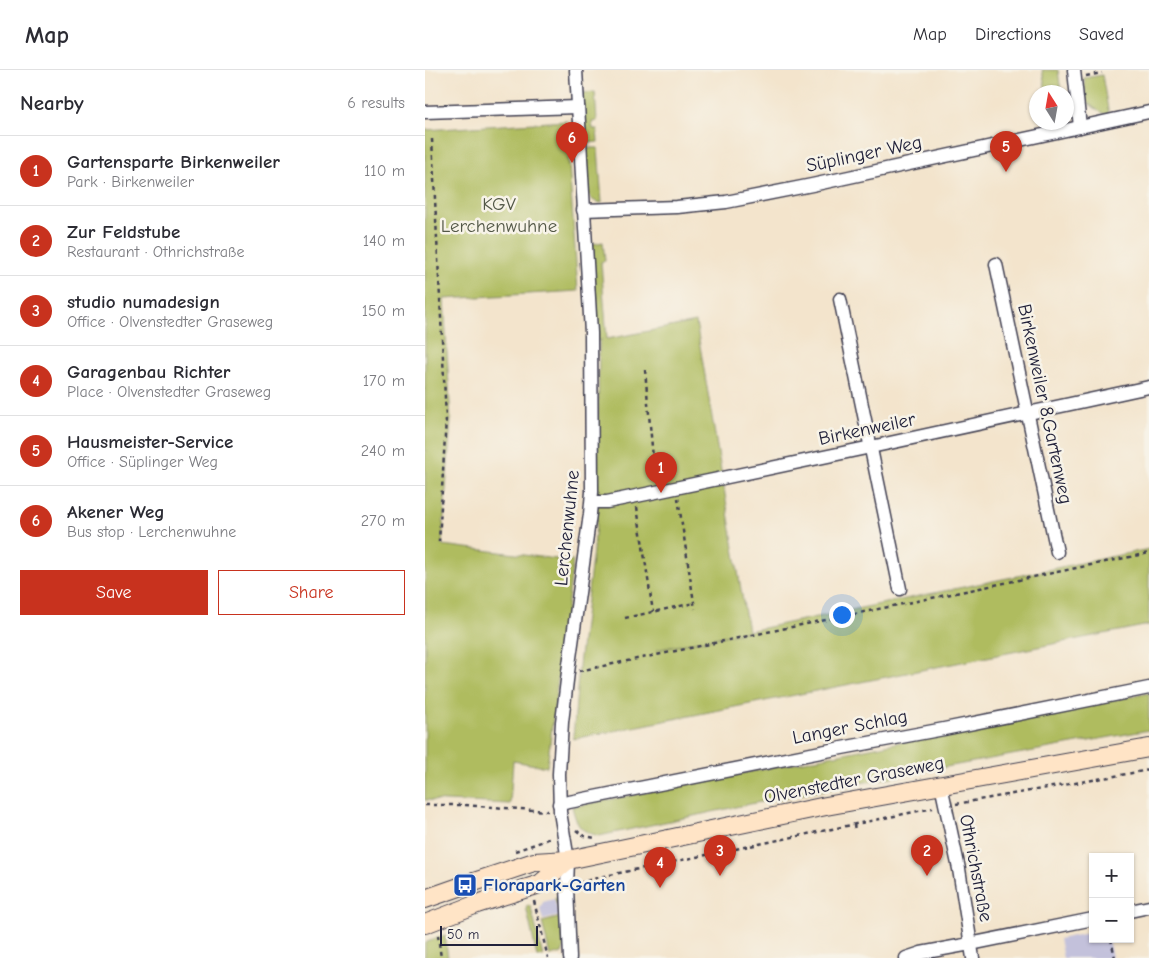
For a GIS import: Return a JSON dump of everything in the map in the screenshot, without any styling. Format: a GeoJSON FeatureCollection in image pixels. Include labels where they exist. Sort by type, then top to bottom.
{"type":"FeatureCollection","features":[{"type":"Feature","properties":{"kind":"main road","name":"Olvenstedter Graseweg"},"geometry":{"type":"LineString","coordinates":[[425,900],[465,884],[534,862],[568,860],[826,806],[1149,748]]}},
{"type":"Feature","properties":{"kind":"main road","name":"Olvenstedter Graseweg"},"geometry":{"type":"LineString","coordinates":[[431,929],[477,904],[540,884],[568,860]]}},
{"type":"Feature","properties":{"kind":"street","name":"Lerchenwuhne"},"geometry":{"type":"LineString","coordinates":[[570,958],[567,887],[568,860],[559,808],[559,774],[562,722],[592,502],[591,342],[576,70]]}},
{"type":"Feature","properties":{"kind":"street"},"geometry":{"type":"LineString","coordinates":[[1078,73],[1080,127]]}},
{"type":"Feature","properties":{"kind":"street"},"geometry":{"type":"LineString","coordinates":[[425,108],[578,107]]}},
{"type":"Feature","properties":{"kind":"street","name":"Süplinger Weg"},"geometry":{"type":"LineString","coordinates":[[583,210],[677,207],[726,202],[1149,112]]}},
{"type":"Feature","properties":{"kind":"street","name":"Birkenweiler 8.Gartenweg"},"geometry":{"type":"LineString","coordinates":[[996,264],[1057,552]]}},
{"type":"Feature","properties":{"kind":"street"},"geometry":{"type":"LineString","coordinates":[[840,299],[900,589]]}},
{"type":"Feature","properties":{"kind":"street","name":"Birkenweiler"},"geometry":{"type":"LineString","coordinates":[[592,502],[607,502],[656,492],[1149,388]]}},
{"type":"Feature","properties":{"kind":"street","name":"Langer Schlag"},"geometry":{"type":"LineString","coordinates":[[559,808],[821,752],[1149,688]]}},
{"type":"Feature","properties":{"kind":"street","name":"Othrichstraße"},"geometry":{"type":"LineString","coordinates":[[941,785],[959,869],[973,958]]}},
{"type":"Feature","properties":{"kind":"street"},"geometry":{"type":"LineString","coordinates":[[1134,910],[1149,907]]}},
{"type":"Feature","properties":{"kind":"street"},"geometry":{"type":"LineString","coordinates":[[906,958],[921,953],[1089,920]]}},
{"type":"Feature","properties":{"kind":"path"},"geometry":{"type":"LineString","coordinates":[[1078,73],[1102,73],[1098,70]]}},
{"type":"Feature","properties":{"kind":"path"},"geometry":{"type":"LineString","coordinates":[[432,139],[446,418],[439,542]]}},
{"type":"Feature","properties":{"kind":"path"},"geometry":{"type":"LineString","coordinates":[[645,370],[656,492]]}},
{"type":"Feature","properties":{"kind":"path"},"geometry":{"type":"LineString","coordinates":[[677,487],[695,610]]}},
{"type":"Feature","properties":{"kind":"path"},"geometry":{"type":"LineString","coordinates":[[635,496],[653,612]]}},
{"type":"Feature","properties":{"kind":"path"},"geometry":{"type":"LineString","coordinates":[[579,671],[1149,553]]}},
{"type":"Feature","properties":{"kind":"path"},"geometry":{"type":"LineString","coordinates":[[625,618],[694,604]]}},
{"type":"Feature","properties":{"kind":"path"},"geometry":{"type":"LineString","coordinates":[[960,803],[1149,770]]}},
{"type":"Feature","properties":{"kind":"path"},"geometry":{"type":"LineString","coordinates":[[425,805],[559,808]]}},
{"type":"Feature","properties":{"kind":"path"},"geometry":{"type":"LineString","coordinates":[[572,885],[600,877],[929,809]]}},
{"type":"Feature","properties":{"kind":"path"},"geometry":{"type":"LineString","coordinates":[[878,819],[879,826]]}},
{"type":"Feature","properties":{"kind":"path"},"geometry":{"type":"LineString","coordinates":[[854,824],[855,831]]}},
{"type":"Feature","properties":{"kind":"path"},"geometry":{"type":"LineString","coordinates":[[830,829],[831,835]]}},
{"type":"Feature","properties":{"kind":"path"},"geometry":{"type":"LineString","coordinates":[[575,831],[577,830],[591,838]]}},
{"type":"Feature","properties":{"kind":"path"},"geometry":{"type":"LineString","coordinates":[[533,901],[548,958]]}},
{"type":"Feature","properties":{"kind":"path"},"geometry":{"type":"LineString","coordinates":[[431,929],[441,958]]}},
{"type":"Feature","properties":{"kind":"path"},"geometry":{"type":"LineString","coordinates":[[1112,943],[1115,958]]}},
{"type":"Feature","properties":{"kind":"shaded area"},"geometry":{"type":"Polygon","coordinates":[[[554,899],[559,916],[543,920],[540,909],[543,902],[554,899]]]}},
{"type":"Feature","properties":{"kind":"shaded area"},"geometry":{"type":"Polygon","coordinates":[[[1089,933],[1089,943],[1109,943],[1112,957],[1063,958],[1059,939],[1089,933]]]}},
{"type":"Feature","properties":{"kind":"green space"},"geometry":{"type":"Polygon","coordinates":[[[1042,70],[1058,70],[1060,85],[1045,85],[1042,70]]]}},
{"type":"Feature","properties":{"kind":"green space"},"geometry":{"type":"Polygon","coordinates":[[[1102,75],[1109,115],[1094,108],[1086,101],[1084,78],[1102,75]]]}},
{"type":"Feature","properties":{"kind":"green space"},"geometry":{"type":"Polygon","coordinates":[[[595,92],[597,121],[592,122],[593,129],[597,129],[598,142],[585,143],[582,93],[595,92]]]}},
{"type":"Feature","properties":{"kind":"green space","name":"KGV Lerchenwuhne"},"geometry":{"type":"Polygon","coordinates":[[[566,121],[578,291],[444,299],[451,421],[442,545],[573,561],[547,767],[513,761],[510,804],[425,800],[425,130],[566,121]]]}},
{"type":"Feature","properties":{"kind":"green space"},"geometry":{"type":"Polygon","coordinates":[[[598,148],[602,203],[594,201],[589,195],[585,150],[598,148]]]}},
{"type":"Feature","properties":{"kind":"green space"},"geometry":{"type":"Polygon","coordinates":[[[603,242],[605,261],[601,262],[607,339],[696,322],[748,631],[656,650],[1149,549],[1149,625],[573,739],[579,665],[597,518],[599,341],[602,340],[596,341],[592,244],[603,242]]]}},
{"type":"Feature","properties":{"kind":"green space"},"geometry":{"type":"Polygon","coordinates":[[[1149,693],[1149,730],[745,805],[599,836],[587,832],[580,827],[572,807],[1149,693]]]}},
{"type":"Feature","properties":{"kind":"green space"},"geometry":{"type":"Polygon","coordinates":[[[561,895],[564,949],[562,953],[550,956],[542,922],[561,917],[555,898],[561,895]]]}},
{"type":"Feature","properties":{"kind":"green space"},"geometry":{"type":"Polygon","coordinates":[[[529,905],[543,956],[537,957],[526,906],[529,905]]]}},
{"type":"Feature","properties":{"kind":"green space"},"geometry":{"type":"Polygon","coordinates":[[[445,935],[448,958],[425,958],[425,943],[445,935]]]}},
{"type":"Feature","properties":{"kind":"place","name":"Akener Weg"},"geometry":{"type":"Point","coordinates":[572,163]}},
{"type":"Feature","properties":{"kind":"place","name":"Hausmeister-Service"},"geometry":{"type":"Point","coordinates":[1006,172]}},
{"type":"Feature","properties":{"kind":"place","name":"Gartensparte Birkenweiler"},"geometry":{"type":"Point","coordinates":[661,493]}},
{"type":"Feature","properties":{"kind":"place","name":"studio numadesign"},"geometry":{"type":"Point","coordinates":[720,876]}},
{"type":"Feature","properties":{"kind":"place","name":"Zur Feldstube"},"geometry":{"type":"Point","coordinates":[927,876]}},
{"type":"Feature","properties":{"kind":"place","name":"Florapark-Garten"},"geometry":{"type":"Point","coordinates":[465,885]}},
{"type":"Feature","properties":{"kind":"place","name":"Garagenbau Richter"},"geometry":{"type":"Point","coordinates":[660,888]}}]}
